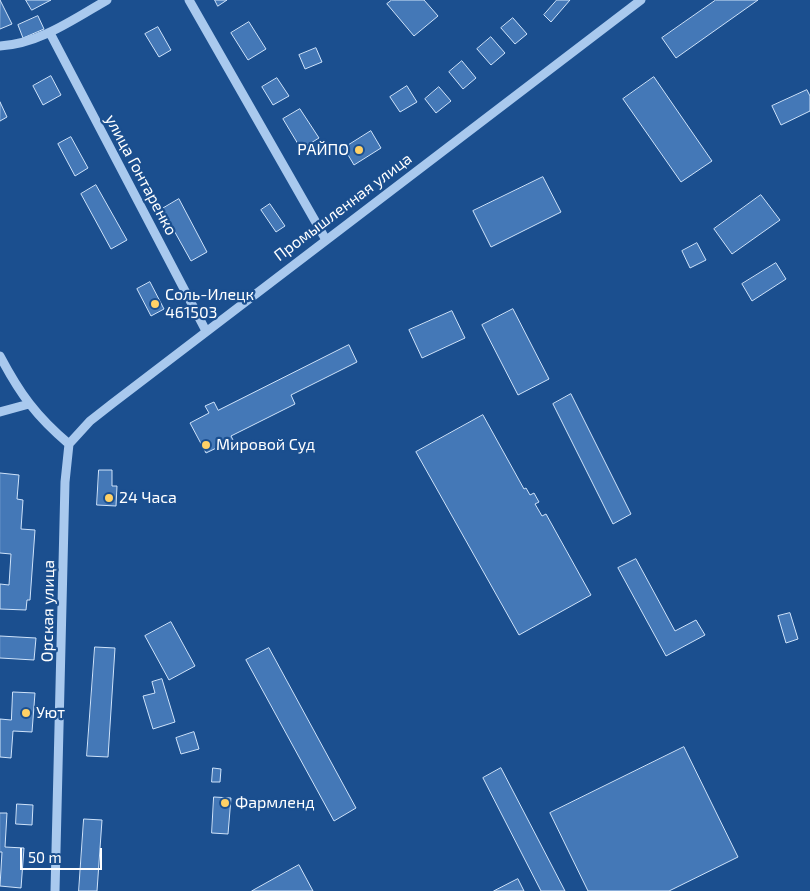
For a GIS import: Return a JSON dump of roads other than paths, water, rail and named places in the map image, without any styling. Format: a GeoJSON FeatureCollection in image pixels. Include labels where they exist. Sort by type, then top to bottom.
{"type":"FeatureCollection","features":[{"type":"Feature","properties":{"kind":"street"},"geometry":{"type":"LineString","coordinates":[[0,46],[50,33],[107,0]]}},
{"type":"Feature","properties":{"kind":"street"},"geometry":{"type":"LineString","coordinates":[[189,0],[326,240]]}},
{"type":"Feature","properties":{"kind":"street","name":"Промышленная улица"},"geometry":{"type":"LineString","coordinates":[[69,444],[90,421],[641,0]]}},
{"type":"Feature","properties":{"kind":"street","name":"улица Гонтаренко"},"geometry":{"type":"LineString","coordinates":[[50,33],[206,331]]}},
{"type":"Feature","properties":{"kind":"street"},"geometry":{"type":"LineString","coordinates":[[0,356],[15,386],[29,404],[46,425],[69,444]]}},
{"type":"Feature","properties":{"kind":"street"},"geometry":{"type":"LineString","coordinates":[[0,412],[29,404]]}},
{"type":"Feature","properties":{"kind":"street","name":"Орская улица"},"geometry":{"type":"LineString","coordinates":[[55,891],[65,482],[69,444]]}},
{"type":"Feature","properties":{"kind":"place","name":"РАЙПО"},"geometry":{"type":"Point","coordinates":[359,150]}},
{"type":"Feature","properties":{"kind":"place","name":"Соль-Илецк 461503"},"geometry":{"type":"Point","coordinates":[155,304]}},
{"type":"Feature","properties":{"kind":"place","name":"Мировой Суд"},"geometry":{"type":"Point","coordinates":[206,445]}},
{"type":"Feature","properties":{"kind":"place","name":"24 Часа"},"geometry":{"type":"Point","coordinates":[109,498]}},
{"type":"Feature","properties":{"kind":"place","name":"Уют"},"geometry":{"type":"Point","coordinates":[26,713]}},
{"type":"Feature","properties":{"kind":"place","name":"Фармленд"},"geometry":{"type":"Point","coordinates":[225,803]}}]}
